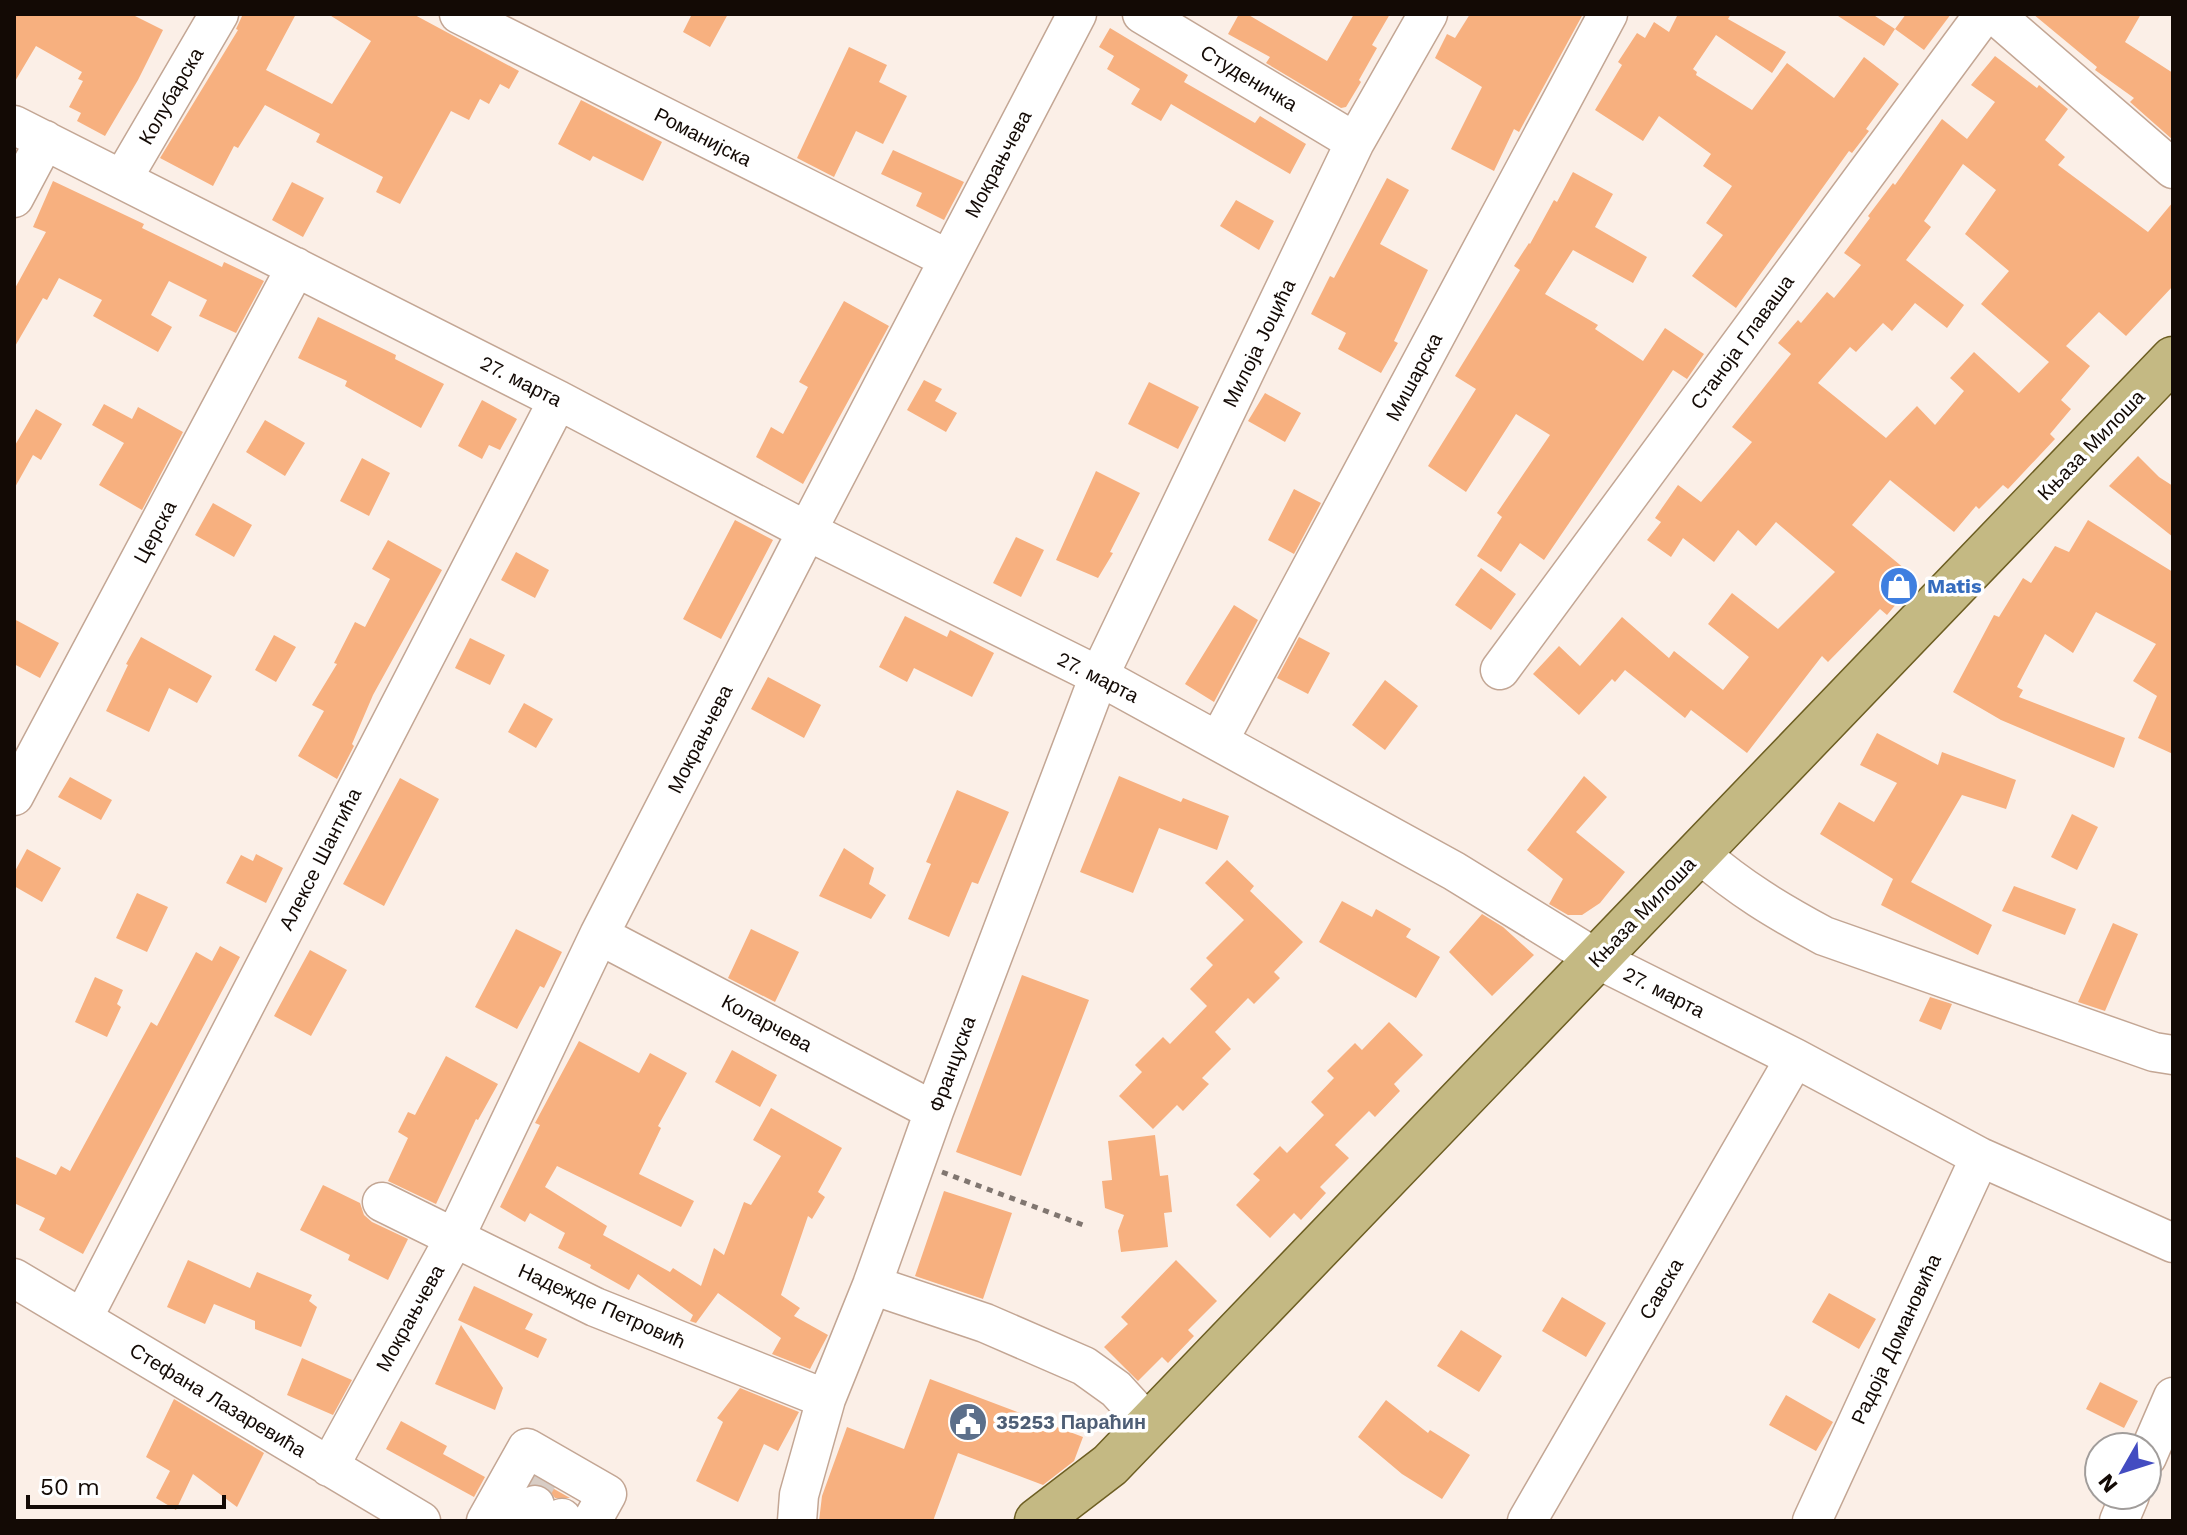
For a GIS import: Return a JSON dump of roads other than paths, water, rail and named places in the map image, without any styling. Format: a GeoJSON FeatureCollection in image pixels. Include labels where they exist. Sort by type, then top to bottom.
{"type":"FeatureCollection","features":[{"type":"Feature","properties":{"kind":"main road","name":"Књаза Милоша"},"geometry":{"type":"LineString","coordinates":[[1037,1521],[1110,1465],[2173,359]]}},
{"type":"Feature","properties":{"kind":"main road","name":"Књаза Милоша"},"geometry":{"type":"LineString","coordinates":[[1071,1521],[1084,1507],[1110,1465]]}},
{"type":"Feature","properties":{"kind":"street","name":"Колубарска"},"geometry":{"type":"LineString","coordinates":[[123,178],[219,14]]}},
{"type":"Feature","properties":{"kind":"street","name":"Романијска"},"geometry":{"type":"LineString","coordinates":[[459,14],[948,259]]}},
{"type":"Feature","properties":{"kind":"street","name":"Мокрањчева"},"geometry":{"type":"LineString","coordinates":[[329,1467],[455,1237],[599,935],[1077,14]]}},
{"type":"Feature","properties":{"kind":"street","name":"Студеничка"},"geometry":{"type":"LineString","coordinates":[[1142,14],[1355,142]]}},
{"type":"Feature","properties":{"kind":"street","name":"Милоја Јоцића"},"geometry":{"type":"LineString","coordinates":[[1099,676],[1355,142],[1428,14]]}},
{"type":"Feature","properties":{"kind":"street","name":"Мишарска"},"geometry":{"type":"LineString","coordinates":[[1219,740],[1608,14]]}},
{"type":"Feature","properties":{"kind":"street","name":"Станоја Главаша"},"geometry":{"type":"LineString","coordinates":[[1500,670],[1984,14]]}},
{"type":"Feature","properties":{"kind":"street"},"geometry":{"type":"LineString","coordinates":[[1994,14],[2173,169]]}},
{"type":"Feature","properties":{"kind":"street","name":"27. марта"},"geometry":{"type":"LineString","coordinates":[[29,132],[558,400],[807,531],[1099,676],[1454,871],[1597,959],[1795,1058],[1980,1157],[2173,1243]]}},
{"type":"Feature","properties":{"kind":"street"},"geometry":{"type":"LineString","coordinates":[[14,198],[29,132]]}},
{"type":"Feature","properties":{"kind":"street","name":"Церска"},"geometry":{"type":"LineString","coordinates":[[14,796],[296,267]]}},
{"type":"Feature","properties":{"kind":"street","name":"Алексе Шантића"},"geometry":{"type":"LineString","coordinates":[[83,1318],[558,400]]}},
{"type":"Feature","properties":{"kind":"street","name":"Француска"},"geometry":{"type":"LineString","coordinates":[[797,1521],[799,1495],[826,1399],[872,1285],[934,1111],[1099,676]]}},
{"type":"Feature","properties":{"kind":"street"},"geometry":{"type":"LineString","coordinates":[[1699,853],[1732,883],[1824,936],[2154,1052],[2173,1055]]}},
{"type":"Feature","properties":{"kind":"street","name":"Коларчева"},"geometry":{"type":"LineString","coordinates":[[599,935],[934,1111]]}},
{"type":"Feature","properties":{"kind":"street","name":"Савска"},"geometry":{"type":"LineString","coordinates":[[1527,1521],[1795,1058]]}},
{"type":"Feature","properties":{"kind":"street","name":"Радоја Домановића"},"geometry":{"type":"LineString","coordinates":[[1812,1521],[1980,1157]]}},
{"type":"Feature","properties":{"kind":"street","name":"Надежде Петровић"},"geometry":{"type":"LineString","coordinates":[[382,1202],[595,1307],[826,1399]]}},
{"type":"Feature","properties":{"kind":"street","name":"Стефана Лазаревића"},"geometry":{"type":"LineString","coordinates":[[14,1278],[421,1521]]}},
{"type":"Feature","properties":{"kind":"street"},"geometry":{"type":"LineString","coordinates":[[872,1285],[985,1323],[1084,1366],[1116,1389],[1149,1425]]}},
{"type":"Feature","properties":{"kind":"street"},"geometry":{"type":"LineString","coordinates":[[2158,1431],[2173,1397]]}},
{"type":"Feature","properties":{"kind":"street","name":"Француска"},"geometry":{"type":"LineString","coordinates":[[779,1521],[797,1471],[810,1453]]}},
{"type":"Feature","properties":{"kind":"tunnel"},"geometry":{"type":"LineString","coordinates":[[526,1500],[540,1475]]}},
{"type":"Feature","properties":{"kind":"place","name":"Matis"},"geometry":{"type":"Point","coordinates":[1899,586]}},
{"type":"Feature","properties":{"kind":"place","name":"35253 Параћин"},"geometry":{"type":"Point","coordinates":[968,1422]}}]}
